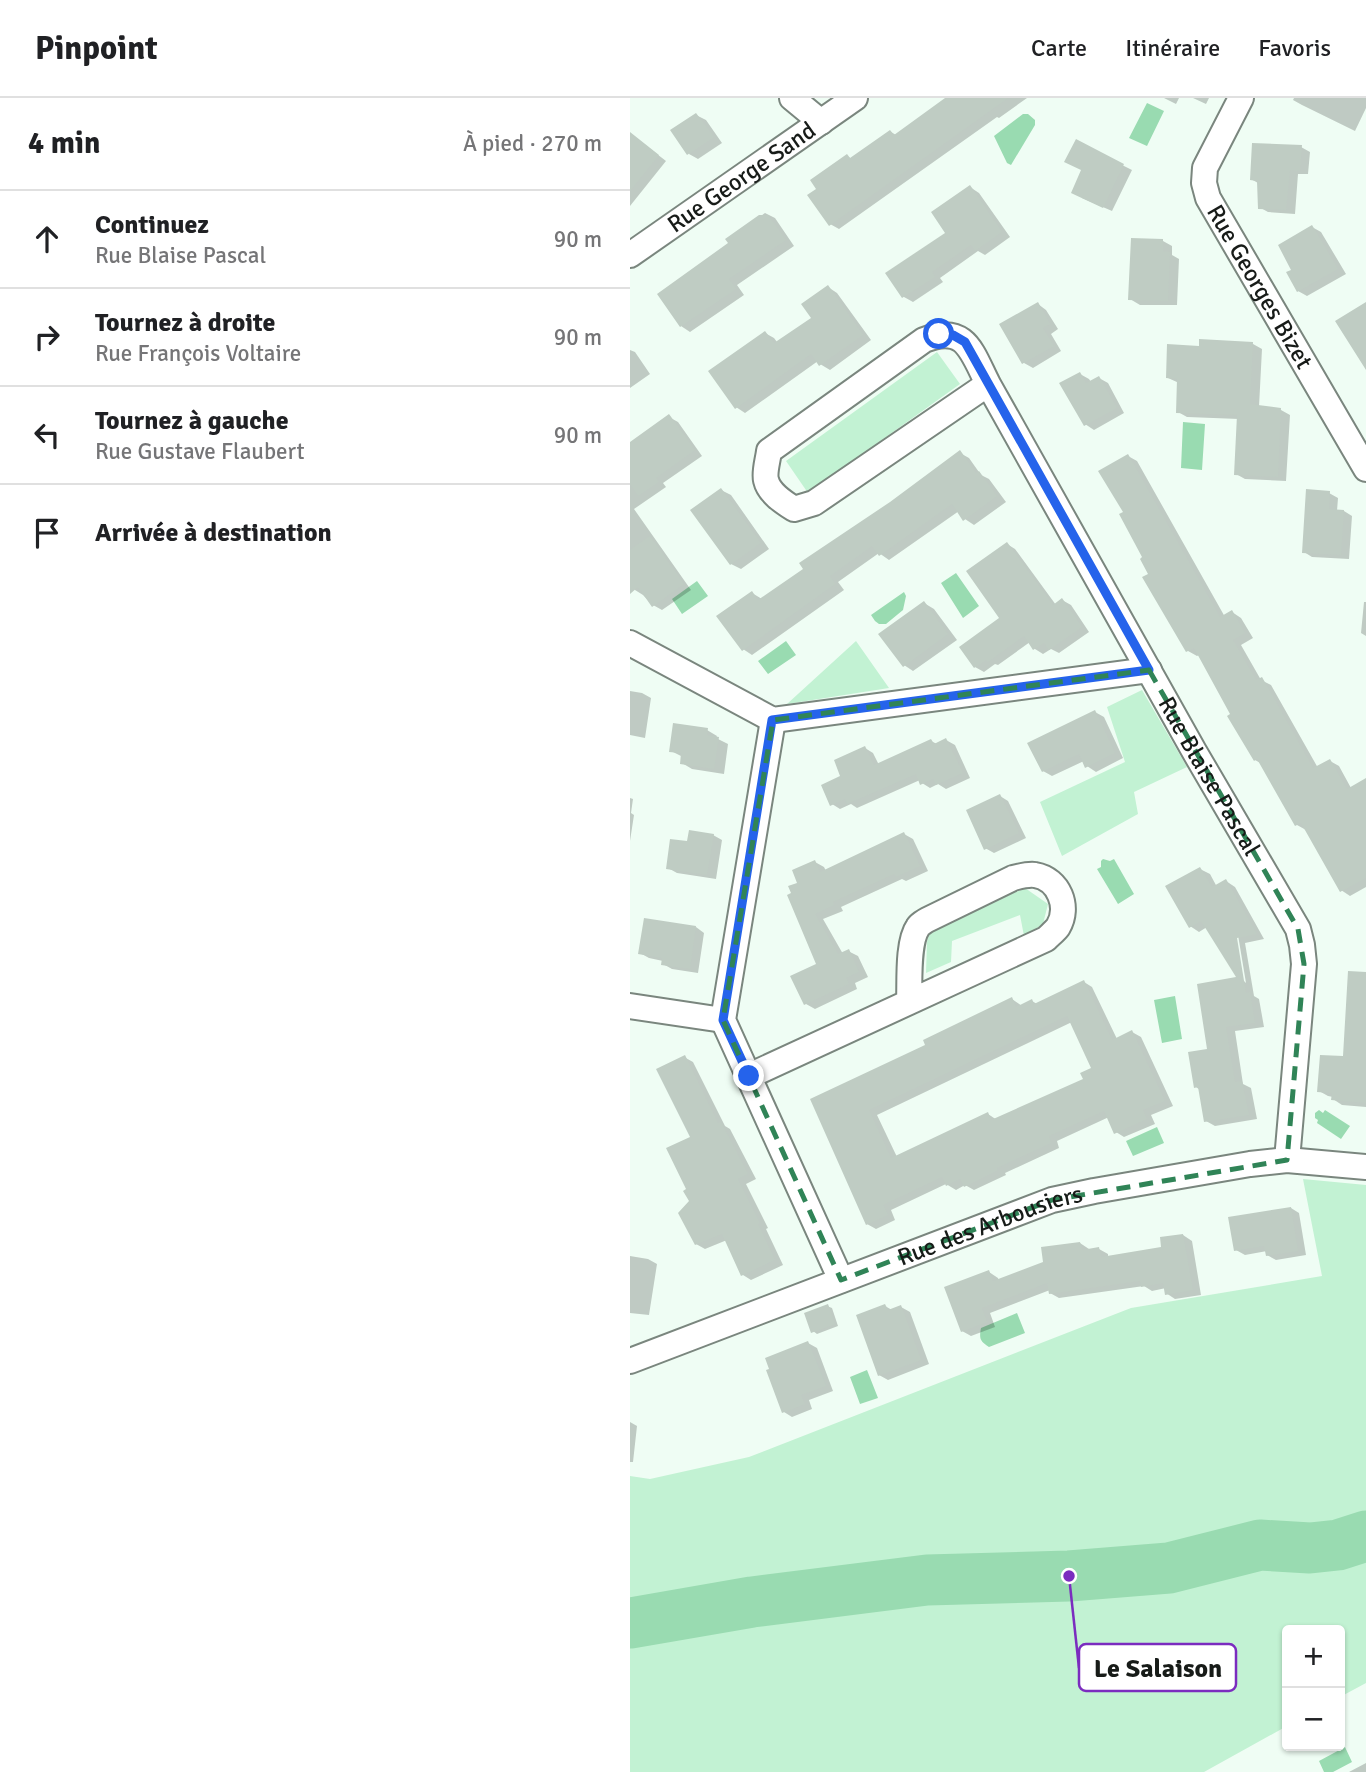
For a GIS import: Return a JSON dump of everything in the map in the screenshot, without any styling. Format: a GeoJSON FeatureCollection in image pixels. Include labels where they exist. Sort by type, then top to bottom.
{"type":"FeatureCollection","features":[{"type":"Feature","properties":{"kind":"street"},"geometry":{"type":"LineString","coordinates":[[792,98],[821,122]]}},
{"type":"Feature","properties":{"kind":"street","name":"Rue George Sand"},"geometry":{"type":"LineString","coordinates":[[630,255],[855,98]]}},
{"type":"Feature","properties":{"kind":"street","name":"Rue Georges Bizet"},"geometry":{"type":"LineString","coordinates":[[1241,98],[1205,168],[1204,183],[1208,198],[1366,469]]}},
{"type":"Feature","properties":{"kind":"street","name":"Rue Blaise Pascal"},"geometry":{"type":"LineString","coordinates":[[988,384],[814,503],[793,509],[779,500],[766,481],[769,451],[924,340],[939,334],[953,335],[965,342],[1200,762],[1298,929],[1304,964],[1287,1160]]}},
{"type":"Feature","properties":{"kind":"street"},"geometry":{"type":"LineString","coordinates":[[630,643],[772,720],[1149,670]]}},
{"type":"Feature","properties":{"kind":"street"},"geometry":{"type":"LineString","coordinates":[[772,720],[723,1020],[841,1280]]}},
{"type":"Feature","properties":{"kind":"street"},"geometry":{"type":"LineString","coordinates":[[749,1076],[1046,939],[1057,928],[1063,915],[1063,902],[1057,888],[1048,879],[1036,875],[1013,878],[918,926],[911,948],[909,1002]]}},
{"type":"Feature","properties":{"kind":"street"},"geometry":{"type":"LineString","coordinates":[[630,1006],[723,1020]]}},
{"type":"Feature","properties":{"kind":"street","name":"Rue des Arbousiers"},"geometry":{"type":"LineString","coordinates":[[630,1361],[1052,1200],[1238,1166],[1287,1160],[1366,1167]]}},
{"type":"Feature","properties":{"kind":"highlighted area"},"geometry":{"type":"Polygon","coordinates":[[[1149,670],[1298,929],[1304,964],[1287,1160],[1052,1200],[841,1280],[723,1020],[773,720],[1149,670]]]}},
{"type":"Feature","properties":{"kind":"shaded area"},"geometry":{"type":"Polygon","coordinates":[[[1147,103],[1164,111],[1147,146],[1129,138],[1147,103]]]}},
{"type":"Feature","properties":{"kind":"shaded area"},"geometry":{"type":"Polygon","coordinates":[[[1023,114],[1028,114],[1035,120],[1035,125],[1011,165],[1007,163],[994,136],[1023,114]]]}},
{"type":"Feature","properties":{"kind":"shaded area"},"geometry":{"type":"Polygon","coordinates":[[[937,352],[960,384],[808,493],[786,461],[937,352]]]}},
{"type":"Feature","properties":{"kind":"shaded area"},"geometry":{"type":"Polygon","coordinates":[[[1183,422],[1205,424],[1202,470],[1181,468],[1183,422]]]}},
{"type":"Feature","properties":{"kind":"shaded area"},"geometry":{"type":"Polygon","coordinates":[[[956,573],[979,606],[963,618],[941,583],[956,573]]]}},
{"type":"Feature","properties":{"kind":"shaded area"},"geometry":{"type":"Polygon","coordinates":[[[697,581],[708,596],[682,614],[672,599],[697,581]]]}},
{"type":"Feature","properties":{"kind":"shaded area"},"geometry":{"type":"Polygon","coordinates":[[[904,592],[906,596],[903,610],[886,624],[875,621],[871,615],[904,592]]]}},
{"type":"Feature","properties":{"kind":"shaded area"},"geometry":{"type":"Polygon","coordinates":[[[786,641],[796,655],[768,674],[758,661],[786,641]]]}},
{"type":"Feature","properties":{"kind":"shaded area"},"geometry":{"type":"Polygon","coordinates":[[[856,641],[889,688],[787,704],[856,641]]]}},
{"type":"Feature","properties":{"kind":"shaded area"},"geometry":{"type":"Polygon","coordinates":[[[1142,690],[1187,767],[1134,792],[1138,814],[1062,856],[1040,802],[1125,762],[1107,707],[1142,690]]]}},
{"type":"Feature","properties":{"kind":"shaded area"},"geometry":{"type":"Polygon","coordinates":[[[1103,859],[1114,859],[1134,894],[1118,904],[1097,869],[1101,867],[1103,859]]]}},
{"type":"Feature","properties":{"kind":"shaded area"},"geometry":{"type":"Polygon","coordinates":[[[1025,888],[1048,904],[1043,924],[1024,936],[1020,915],[952,941],[951,962],[926,973],[930,930],[1025,888]]]}},
{"type":"Feature","properties":{"kind":"shaded area"},"geometry":{"type":"Polygon","coordinates":[[[1175,996],[1182,1039],[1162,1043],[1154,1000],[1175,996]]]}},
{"type":"Feature","properties":{"kind":"shaded area"},"geometry":{"type":"Polygon","coordinates":[[[1319,1110],[1323,1113],[1325,1110],[1350,1126],[1341,1139],[1317,1123],[1315,1113],[1319,1110]]]}},
{"type":"Feature","properties":{"kind":"shaded area"},"geometry":{"type":"Polygon","coordinates":[[[1157,1127],[1164,1143],[1133,1156],[1126,1141],[1157,1127]]]}},
{"type":"Feature","properties":{"kind":"shaded area"},"geometry":{"type":"Polygon","coordinates":[[[1303,1179],[1366,1185],[1366,1683],[1345,1694],[1345,1625],[1282,1625],[1282,1729],[1204,1772],[630,1772],[630,1476],[650,1479],[749,1457],[1131,1308],[1322,1276],[1303,1179]]]}},
{"type":"Feature","properties":{"kind":"shaded area"},"geometry":{"type":"Polygon","coordinates":[[[1017,1313],[1025,1333],[989,1347],[982,1341],[981,1328],[1017,1313]]]}},
{"type":"Feature","properties":{"kind":"shaded area"},"geometry":{"type":"Polygon","coordinates":[[[867,1370],[878,1398],[860,1404],[850,1377],[867,1370]]]}},
{"type":"Feature","properties":{"kind":"shaded area"},"geometry":{"type":"Polygon","coordinates":[[[1345,1747],[1352,1762],[1333,1772],[1324,1772],[1319,1761],[1338,1751],[1345,1751],[1345,1747]]]}},
{"type":"Feature","properties":{"kind":"building"},"geometry":{"type":"Polygon","coordinates":[[[945,98],[1008,98],[829,226],[807,195],[816,189],[810,180],[847,154],[850,158],[890,130],[894,135],[945,98]]]}},
{"type":"Feature","properties":{"kind":"building"},"geometry":{"type":"Polygon","coordinates":[[[696,113],[714,137],[687,155],[670,130],[696,113]]]}},
{"type":"Feature","properties":{"kind":"building"},"geometry":{"type":"Polygon","coordinates":[[[630,132],[659,155],[630,191],[630,132]]]}},
{"type":"Feature","properties":{"kind":"building"},"geometry":{"type":"Polygon","coordinates":[[[1076,139],[1124,164],[1103,208],[1071,193],[1081,170],[1064,162],[1076,139]]]}},
{"type":"Feature","properties":{"kind":"building"},"geometry":{"type":"Polygon","coordinates":[[[1252,143],[1302,145],[1300,171],[1290,170],[1286,210],[1258,209],[1257,181],[1250,180],[1252,143]]]}},
{"type":"Feature","properties":{"kind":"building"},"geometry":{"type":"Polygon","coordinates":[[[970,185],[1002,232],[975,251],[971,245],[932,272],[935,277],[902,298],[885,273],[945,233],[931,212],[970,185]]]}},
{"type":"Feature","properties":{"kind":"building"},"geometry":{"type":"Polygon","coordinates":[[[759,215],[768,215],[786,240],[729,279],[736,289],[680,327],[657,294],[728,243],[725,239],[759,215]]]}},
{"type":"Feature","properties":{"kind":"building"},"geometry":{"type":"Polygon","coordinates":[[[1312,225],[1338,269],[1297,292],[1286,272],[1291,270],[1278,245],[1312,225]]]}},
{"type":"Feature","properties":{"kind":"building"},"geometry":{"type":"Polygon","coordinates":[[[1131,238],[1163,239],[1163,251],[1170,252],[1168,301],[1128,300],[1131,238]]]}},
{"type":"Feature","properties":{"kind":"building"},"geometry":{"type":"Polygon","coordinates":[[[828,285],[863,335],[819,366],[811,354],[735,409],[708,371],[765,331],[774,343],[811,318],[801,304],[828,285]]]}},
{"type":"Feature","properties":{"kind":"building"},"geometry":{"type":"Polygon","coordinates":[[[1038,302],[1050,324],[1043,328],[1054,346],[1022,364],[999,324],[1038,302]]]}},
{"type":"Feature","properties":{"kind":"building"},"geometry":{"type":"Polygon","coordinates":[[[1366,302],[1366,370],[1335,321],[1366,302]]]}},
{"type":"Feature","properties":{"kind":"building"},"geometry":{"type":"Polygon","coordinates":[[[1199,339],[1253,342],[1250,404],[1281,408],[1278,477],[1234,475],[1237,415],[1176,413],[1177,379],[1166,378],[1167,344],[1199,346],[1199,339]]]}},
{"type":"Feature","properties":{"kind":"building"},"geometry":{"type":"Polygon","coordinates":[[[1080,372],[1086,383],[1099,376],[1117,408],[1084,426],[1059,383],[1080,372]]]}},
{"type":"Feature","properties":{"kind":"building"},"geometry":{"type":"Polygon","coordinates":[[[669,414],[695,450],[656,478],[659,482],[638,496],[630,484],[630,442],[669,414]]]}},
{"type":"Feature","properties":{"kind":"building"},"geometry":{"type":"Polygon","coordinates":[[[960,450],[997,496],[963,521],[952,504],[879,556],[872,546],[830,576],[835,584],[742,651],[716,616],[752,591],[758,600],[803,569],[799,563],[890,502],[960,450]]]}},
{"type":"Feature","properties":{"kind":"building"},"geometry":{"type":"Polygon","coordinates":[[[1128,454],[1220,617],[1232,610],[1245,633],[1233,640],[1256,680],[1262,677],[1313,768],[1330,759],[1347,789],[1366,778],[1366,878],[1340,892],[1301,823],[1295,826],[1257,759],[1254,761],[1227,716],[1230,714],[1194,648],[1186,652],[1142,577],[1148,574],[1140,559],[1142,557],[1119,514],[1123,512],[1098,471],[1128,454]]]}},
{"type":"Feature","properties":{"kind":"building"},"geometry":{"type":"Polygon","coordinates":[[[721,488],[761,543],[730,565],[690,510],[721,488]]]}},
{"type":"Feature","properties":{"kind":"building"},"geometry":{"type":"Polygon","coordinates":[[[1306,489],[1330,491],[1329,509],[1344,510],[1341,555],[1302,553],[1306,489]]]}},
{"type":"Feature","properties":{"kind":"building"},"geometry":{"type":"Polygon","coordinates":[[[650,536],[684,584],[652,607],[638,587],[630,594],[630,550],[650,536]]]}},
{"type":"Feature","properties":{"kind":"building"},"geometry":{"type":"Polygon","coordinates":[[[1007,542],[1053,605],[1062,598],[1082,627],[1049,650],[1044,643],[1033,650],[1024,636],[988,662],[986,660],[974,668],[959,647],[999,618],[966,571],[1007,542]]]}},
{"type":"Feature","properties":{"kind":"building"},"geometry":{"type":"Polygon","coordinates":[[[924,601],[948,634],[903,667],[878,634],[924,601]]]}},
{"type":"Feature","properties":{"kind":"building"},"geometry":{"type":"Polygon","coordinates":[[[1095,710],[1115,753],[1085,768],[1079,754],[1042,772],[1027,743],[1095,710]]]}},
{"type":"Feature","properties":{"kind":"building"},"geometry":{"type":"Polygon","coordinates":[[[673,723],[708,728],[707,735],[719,737],[714,769],[680,764],[681,753],[669,752],[673,723]]]}},
{"type":"Feature","properties":{"kind":"building"},"geometry":{"type":"Polygon","coordinates":[[[946,738],[963,773],[936,785],[933,779],[920,785],[916,774],[847,804],[845,799],[830,806],[821,785],[840,776],[834,760],[865,746],[874,765],[931,739],[934,744],[946,738]]]}},
{"type":"Feature","properties":{"kind":"building"},"geometry":{"type":"Polygon","coordinates":[[[1000,794],[1019,833],[984,850],[966,810],[1000,794]]]}},
{"type":"Feature","properties":{"kind":"building"},"geometry":{"type":"Polygon","coordinates":[[[689,830],[714,834],[707,875],[666,869],[670,839],[687,841],[689,830]]]}},
{"type":"Feature","properties":{"kind":"building"},"geometry":{"type":"Polygon","coordinates":[[[904,832],[920,866],[896,877],[894,874],[833,902],[834,905],[815,914],[838,954],[849,949],[859,972],[846,978],[849,984],[804,1005],[790,976],[816,964],[787,895],[791,893],[788,886],[797,883],[792,870],[815,860],[820,872],[904,832]]]}},
{"type":"Feature","properties":{"kind":"building"},"geometry":{"type":"Polygon","coordinates":[[[1200,867],[1212,887],[1226,879],[1257,934],[1237,938],[1246,993],[1250,992],[1255,1023],[1226,1027],[1235,1082],[1242,1081],[1249,1115],[1204,1122],[1198,1087],[1194,1088],[1188,1052],[1207,1049],[1197,984],[1236,977],[1201,921],[1189,928],[1165,886],[1200,867]]]}},
{"type":"Feature","properties":{"kind":"building"},"geometry":{"type":"Polygon","coordinates":[[[644,918],[696,926],[690,969],[661,965],[662,958],[638,954],[644,918]]]}},
{"type":"Feature","properties":{"kind":"building"},"geometry":{"type":"Polygon","coordinates":[[[1348,971],[1366,972],[1366,1103],[1331,1100],[1332,1093],[1317,1092],[1320,1055],[1343,1056],[1348,971]]]}},
{"type":"Feature","properties":{"kind":"building"},"geometry":{"type":"Polygon","coordinates":[[[1084,980],[1112,1040],[1132,1030],[1165,1101],[1143,1110],[1147,1119],[1114,1134],[1104,1111],[1049,1136],[1051,1143],[964,1187],[960,1179],[946,1186],[942,1177],[883,1205],[888,1215],[866,1225],[810,1099],[925,1045],[923,1040],[1012,997],[1016,1007],[1032,999],[1034,1004],[1084,980]],[[1067,1016],[869,1110],[891,1158],[988,1112],[991,1120],[1083,1079],[1080,1073],[1091,1068],[1067,1016]]]}},
{"type":"Feature","properties":{"kind":"building"},"geometry":{"type":"Polygon","coordinates":[[[685,1055],[718,1123],[721,1122],[748,1174],[738,1179],[775,1260],[741,1276],[722,1234],[695,1245],[678,1213],[689,1201],[666,1148],[690,1137],[656,1069],[685,1055]]]}},
{"type":"Feature","properties":{"kind":"building"},"geometry":{"type":"Polygon","coordinates":[[[1291,1207],[1298,1251],[1266,1256],[1264,1246],[1234,1251],[1228,1217],[1291,1207]]]}},
{"type":"Feature","properties":{"kind":"building"},"geometry":{"type":"Polygon","coordinates":[[[1183,1234],[1193,1290],[1165,1295],[1163,1283],[1141,1287],[1140,1281],[1049,1294],[1047,1283],[982,1308],[987,1322],[961,1332],[944,1287],[989,1270],[993,1281],[1043,1262],[1041,1247],[1080,1242],[1082,1250],[1099,1247],[1101,1257],[1161,1247],[1160,1237],[1183,1234]]]}},
{"type":"Feature","properties":{"kind":"building"},"geometry":{"type":"Polygon","coordinates":[[[828,1304],[835,1324],[811,1333],[804,1313],[828,1304]]]}},
{"type":"Feature","properties":{"kind":"building"},"geometry":{"type":"Polygon","coordinates":[[[885,1304],[888,1310],[901,1305],[921,1360],[878,1376],[856,1315],[885,1304]]]}},
{"type":"Feature","properties":{"kind":"building"},"geometry":{"type":"Polygon","coordinates":[[[808,1341],[826,1386],[801,1395],[805,1404],[782,1413],[766,1370],[769,1369],[765,1358],[808,1341]]]}},
{"type":"Feature","properties":{"kind":"waterway"},"geometry":{"type":"LineString","coordinates":[[630,1623],[752,1602],[927,1580],[1069,1576],[1169,1568],[1260,1545],[1310,1548],[1338,1545],[1366,1536]]}},
{"type":"Feature","properties":{"kind":"place","name":"Le Salaison"},"geometry":{"type":"Point","coordinates":[1069,1576]}},
{"type":"Feature","properties":{"kind":"route"},"geometry":{"type":"LineString","coordinates":[[749,1076],[723,1020],[772,720],[1149,670],[965,342],[953,335],[939,334]]}}]}
